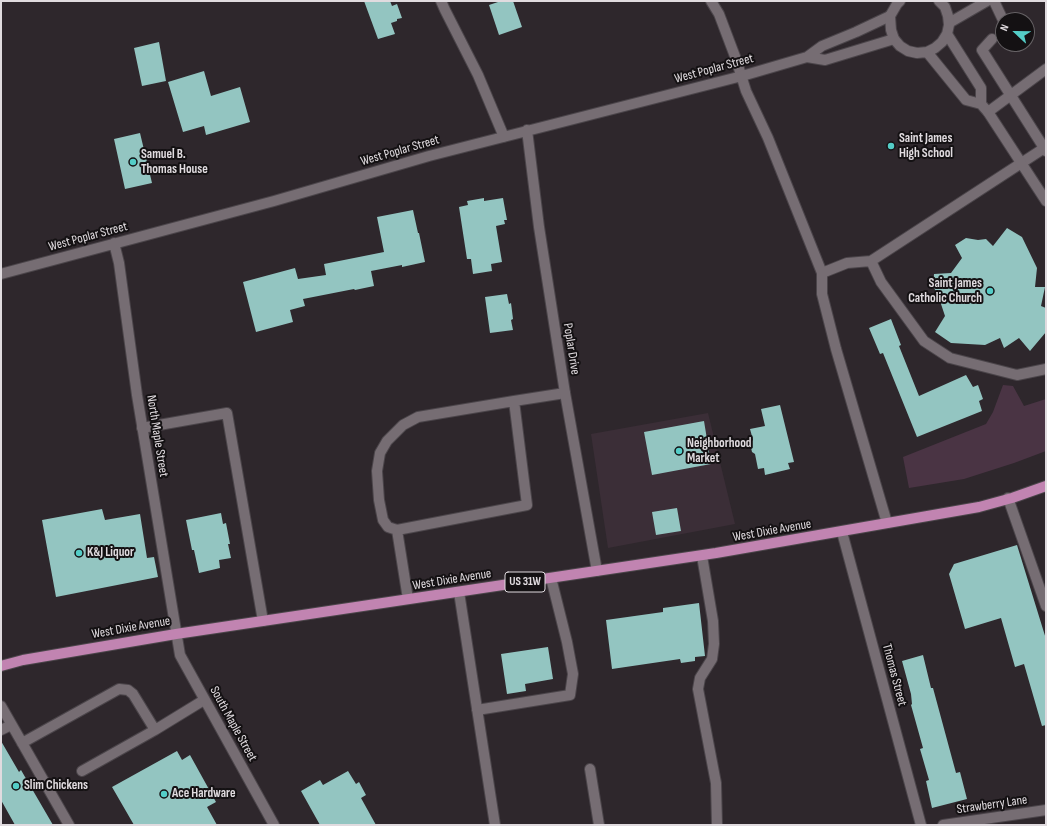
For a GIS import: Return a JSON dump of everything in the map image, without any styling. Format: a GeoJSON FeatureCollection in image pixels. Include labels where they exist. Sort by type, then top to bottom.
{"type":"FeatureCollection","features":[{"type":"Feature","properties":{"kind":"main road","name":"West Dixie Avenue"},"geometry":{"type":"LineString","coordinates":[[1,666],[23,660],[176,634],[702,556],[842,532],[979,506],[1046,486]]}},
{"type":"Feature","properties":{"kind":"street"},"geometry":{"type":"LineString","coordinates":[[441,1],[444,10],[478,76],[504,137]]}},
{"type":"Feature","properties":{"kind":"street"},"geometry":{"type":"LineString","coordinates":[[711,1],[719,14],[746,91],[768,138],[822,273],[822,294],[838,356],[887,523]]}},
{"type":"Feature","properties":{"kind":"street"},"geometry":{"type":"LineString","coordinates":[[897,2],[890,16],[890,30],[894,39],[900,46],[908,51],[917,53],[927,52],[935,48],[942,42],[947,34],[949,22],[948,16],[945,7],[939,1]]}},
{"type":"Feature","properties":{"kind":"street"},"geometry":{"type":"LineString","coordinates":[[949,22],[987,1]]}},
{"type":"Feature","properties":{"kind":"street"},"geometry":{"type":"LineString","coordinates":[[994,1],[999,12]]}},
{"type":"Feature","properties":{"kind":"street","name":"West Poplar Street"},"geometry":{"type":"LineString","coordinates":[[1,274],[274,201],[429,156],[742,76],[807,57],[822,46],[890,16]]}},
{"type":"Feature","properties":{"kind":"street"},"geometry":{"type":"LineString","coordinates":[[947,34],[981,88],[985,108],[1046,201]]}},
{"type":"Feature","properties":{"kind":"street"},"geometry":{"type":"LineString","coordinates":[[822,273],[847,263],[871,261],[1046,149],[982,50],[992,38]]}},
{"type":"Feature","properties":{"kind":"street","name":"West Poplar Street"},"geometry":{"type":"LineString","coordinates":[[807,57],[825,60],[894,39]]}},
{"type":"Feature","properties":{"kind":"street"},"geometry":{"type":"LineString","coordinates":[[927,52],[966,100],[985,108]]}},
{"type":"Feature","properties":{"kind":"street"},"geometry":{"type":"LineString","coordinates":[[985,108],[1010,94],[1046,68]]}},
{"type":"Feature","properties":{"kind":"street","name":"Poplar Drive"},"geometry":{"type":"LineString","coordinates":[[527,130],[539,227],[565,393],[597,571]]}},
{"type":"Feature","properties":{"kind":"street","name":"North Maple Street"},"geometry":{"type":"LineString","coordinates":[[114,243],[119,263],[142,428],[176,634]]}},
{"type":"Feature","properties":{"kind":"street"},"geometry":{"type":"LineString","coordinates":[[871,261],[881,282],[924,341],[950,358],[1016,375],[1046,369]]}},
{"type":"Feature","properties":{"kind":"street"},"geometry":{"type":"LineString","coordinates":[[514,401],[527,505],[397,530],[388,527],[383,520],[379,500],[377,471],[380,452],[387,441],[403,425],[418,416],[565,393]]}},
{"type":"Feature","properties":{"kind":"street"},"geometry":{"type":"LineString","coordinates":[[142,428],[227,413],[263,621]]}},
{"type":"Feature","properties":{"kind":"street"},"geometry":{"type":"LineString","coordinates":[[1008,498],[1046,606]]}},
{"type":"Feature","properties":{"kind":"street"},"geometry":{"type":"LineString","coordinates":[[397,530],[408,599]]}},
{"type":"Feature","properties":{"kind":"street","name":"Thomas Street"},"geometry":{"type":"LineString","coordinates":[[842,532],[921,825]]}},
{"type":"Feature","properties":{"kind":"street"},"geometry":{"type":"LineString","coordinates":[[702,556],[713,621],[714,644],[712,659],[700,678],[698,689],[716,783],[717,825]]}},
{"type":"Feature","properties":{"kind":"street"},"geometry":{"type":"LineString","coordinates":[[477,710],[570,695],[573,674],[567,642],[551,578]]}},
{"type":"Feature","properties":{"kind":"street"},"geometry":{"type":"LineString","coordinates":[[459,592],[496,825]]}},
{"type":"Feature","properties":{"kind":"street","name":"South Maple Street"},"geometry":{"type":"LineString","coordinates":[[176,634],[180,655],[274,825]]}},
{"type":"Feature","properties":{"kind":"street"},"geometry":{"type":"LineString","coordinates":[[22,743],[119,689],[128,690],[133,694],[155,730]]}},
{"type":"Feature","properties":{"kind":"street"},"geometry":{"type":"LineString","coordinates":[[82,771],[155,730],[204,700]]}},
{"type":"Feature","properties":{"kind":"street"},"geometry":{"type":"LineString","coordinates":[[1,706],[69,825]]}},
{"type":"Feature","properties":{"kind":"street"},"geometry":{"type":"LineString","coordinates":[[1,730],[11,725]]}},
{"type":"Feature","properties":{"kind":"street"},"geometry":{"type":"LineString","coordinates":[[590,769],[599,825]]}},
{"type":"Feature","properties":{"kind":"street","name":"Strawberry Lane"},"geometry":{"type":"LineString","coordinates":[[943,825],[1046,810]]}},
{"type":"Feature","properties":{"kind":"shaded area"},"geometry":{"type":"Polygon","coordinates":[[[1003,385],[1013,386],[1024,406],[1046,399],[1046,451],[964,479],[909,488],[903,457],[986,424],[993,412],[1003,385]]]}},
{"type":"Feature","properties":{"kind":"shaded area"},"geometry":{"type":"Polygon","coordinates":[[[708,413],[735,524],[608,548],[591,434],[708,413]]]}},
{"type":"Feature","properties":{"kind":"building"},"geometry":{"type":"Polygon","coordinates":[[[364,1],[390,1],[392,6],[397,4],[402,18],[391,23],[395,34],[378,39],[364,1]]]}},
{"type":"Feature","properties":{"kind":"building"},"geometry":{"type":"Polygon","coordinates":[[[501,1],[513,1],[522,27],[499,35],[489,5],[501,1]]]}},
{"type":"Feature","properties":{"kind":"building"},"geometry":{"type":"Polygon","coordinates":[[[159,42],[166,81],[142,86],[134,48],[159,42]]]}},
{"type":"Feature","properties":{"kind":"building"},"geometry":{"type":"Polygon","coordinates":[[[204,71],[211,96],[240,87],[250,122],[206,135],[204,126],[183,132],[168,82],[204,71]]]}},
{"type":"Feature","properties":{"kind":"building","name":"Samuel B. Thomas House"},"geometry":{"type":"Polygon","coordinates":[[[140,133],[152,183],[125,189],[114,139],[140,133]]]}},
{"type":"Feature","properties":{"kind":"building"},"geometry":{"type":"Polygon","coordinates":[[[484,198],[484,201],[503,198],[507,220],[504,220],[505,224],[496,226],[502,262],[491,264],[492,271],[473,274],[471,259],[467,259],[459,207],[468,205],[467,201],[484,198]]]}},
{"type":"Feature","properties":{"kind":"building"},"geometry":{"type":"Polygon","coordinates":[[[413,210],[425,262],[371,271],[374,286],[303,299],[305,306],[290,310],[293,322],[256,332],[243,282],[295,268],[298,279],[326,275],[324,264],[384,252],[377,217],[413,210]]]}},
{"type":"Feature","properties":{"kind":"building","name":"Saint James Catholic Church"},"geometry":{"type":"Polygon","coordinates":[[[1007,228],[1022,237],[1037,268],[1035,287],[1045,287],[1041,306],[1046,308],[1046,332],[1030,351],[1019,338],[1004,348],[1000,338],[985,345],[951,343],[935,332],[945,316],[938,295],[933,286],[934,274],[951,273],[962,258],[955,245],[966,238],[978,240],[986,239],[993,246],[1007,228]]]}},
{"type":"Feature","properties":{"kind":"building"},"geometry":{"type":"Polygon","coordinates":[[[507,294],[509,304],[511,303],[513,319],[511,320],[513,330],[490,333],[485,297],[507,294]]]}},
{"type":"Feature","properties":{"kind":"building"},"geometry":{"type":"Polygon","coordinates":[[[891,319],[901,345],[899,346],[919,396],[966,375],[973,387],[978,385],[983,399],[979,401],[982,411],[917,437],[883,353],[880,354],[869,328],[891,319]]]}},
{"type":"Feature","properties":{"kind":"building"},"geometry":{"type":"Polygon","coordinates":[[[780,405],[794,462],[788,463],[790,469],[765,475],[764,468],[758,469],[755,454],[752,452],[750,443],[753,440],[750,429],[765,426],[761,409],[780,405]]]}},
{"type":"Feature","properties":{"kind":"building"},"geometry":{"type":"Polygon","coordinates":[[[704,421],[711,464],[652,475],[644,432],[704,421]]]}},
{"type":"Feature","properties":{"kind":"building"},"geometry":{"type":"Polygon","coordinates":[[[677,508],[681,531],[656,535],[652,512],[677,508]]]}},
{"type":"Feature","properties":{"kind":"building","name":"K&J Liquor"},"geometry":{"type":"Polygon","coordinates":[[[102,509],[105,520],[140,514],[147,558],[154,557],[158,577],[56,597],[42,520],[102,509]]]}},
{"type":"Feature","properties":{"kind":"building"},"geometry":{"type":"Polygon","coordinates":[[[221,513],[223,524],[226,523],[231,558],[219,560],[220,568],[199,573],[194,550],[192,550],[186,520],[221,513]]]}},
{"type":"Feature","properties":{"kind":"building"},"geometry":{"type":"Polygon","coordinates":[[[1017,545],[1046,639],[1046,725],[1042,726],[1024,664],[1015,667],[1001,618],[965,629],[949,574],[954,564],[1017,545]]]}},
{"type":"Feature","properties":{"kind":"building"},"geometry":{"type":"Polygon","coordinates":[[[699,603],[705,656],[695,657],[695,661],[681,663],[680,659],[612,669],[606,620],[663,612],[663,608],[699,603]]]}},
{"type":"Feature","properties":{"kind":"building"},"geometry":{"type":"Polygon","coordinates":[[[548,647],[553,679],[525,684],[526,691],[507,694],[501,654],[548,647]]]}},
{"type":"Feature","properties":{"kind":"building"},"geometry":{"type":"Polygon","coordinates":[[[923,655],[956,773],[960,772],[967,799],[932,808],[926,781],[929,780],[920,749],[923,748],[911,705],[911,694],[902,661],[923,655]]]}},
{"type":"Feature","properties":{"kind":"building","name":"Slim Chickens"},"geometry":{"type":"Polygon","coordinates":[[[1,741],[19,772],[21,770],[53,825],[15,825],[1,800],[1,741]]]}},
{"type":"Feature","properties":{"kind":"building","name":"Ace Hardware"},"geometry":{"type":"Polygon","coordinates":[[[177,751],[182,760],[190,755],[216,802],[207,807],[217,825],[134,825],[112,787],[177,751]]]}},
{"type":"Feature","properties":{"kind":"building"},"geometry":{"type":"Polygon","coordinates":[[[348,771],[356,784],[359,782],[366,795],[361,798],[376,825],[320,825],[301,791],[320,780],[323,785],[348,771]]]}},
{"type":"Feature","properties":{"kind":"place","name":"Saint James High School"},"geometry":{"type":"Point","coordinates":[891,146]}},
{"type":"Feature","properties":{"kind":"place","name":"Samuel B. Thomas House"},"geometry":{"type":"Point","coordinates":[133,162]}},
{"type":"Feature","properties":{"kind":"place","name":"Saint James Catholic Church"},"geometry":{"type":"Point","coordinates":[990,291]}},
{"type":"Feature","properties":{"kind":"place","name":"Neighborhood Market"},"geometry":{"type":"Point","coordinates":[679,451]}},
{"type":"Feature","properties":{"kind":"place","name":"K&J Liquor"},"geometry":{"type":"Point","coordinates":[79,553]}},
{"type":"Feature","properties":{"kind":"place","name":"Slim Chickens"},"geometry":{"type":"Point","coordinates":[16,786]}},
{"type":"Feature","properties":{"kind":"place","name":"Ace Hardware"},"geometry":{"type":"Point","coordinates":[164,794]}}]}
